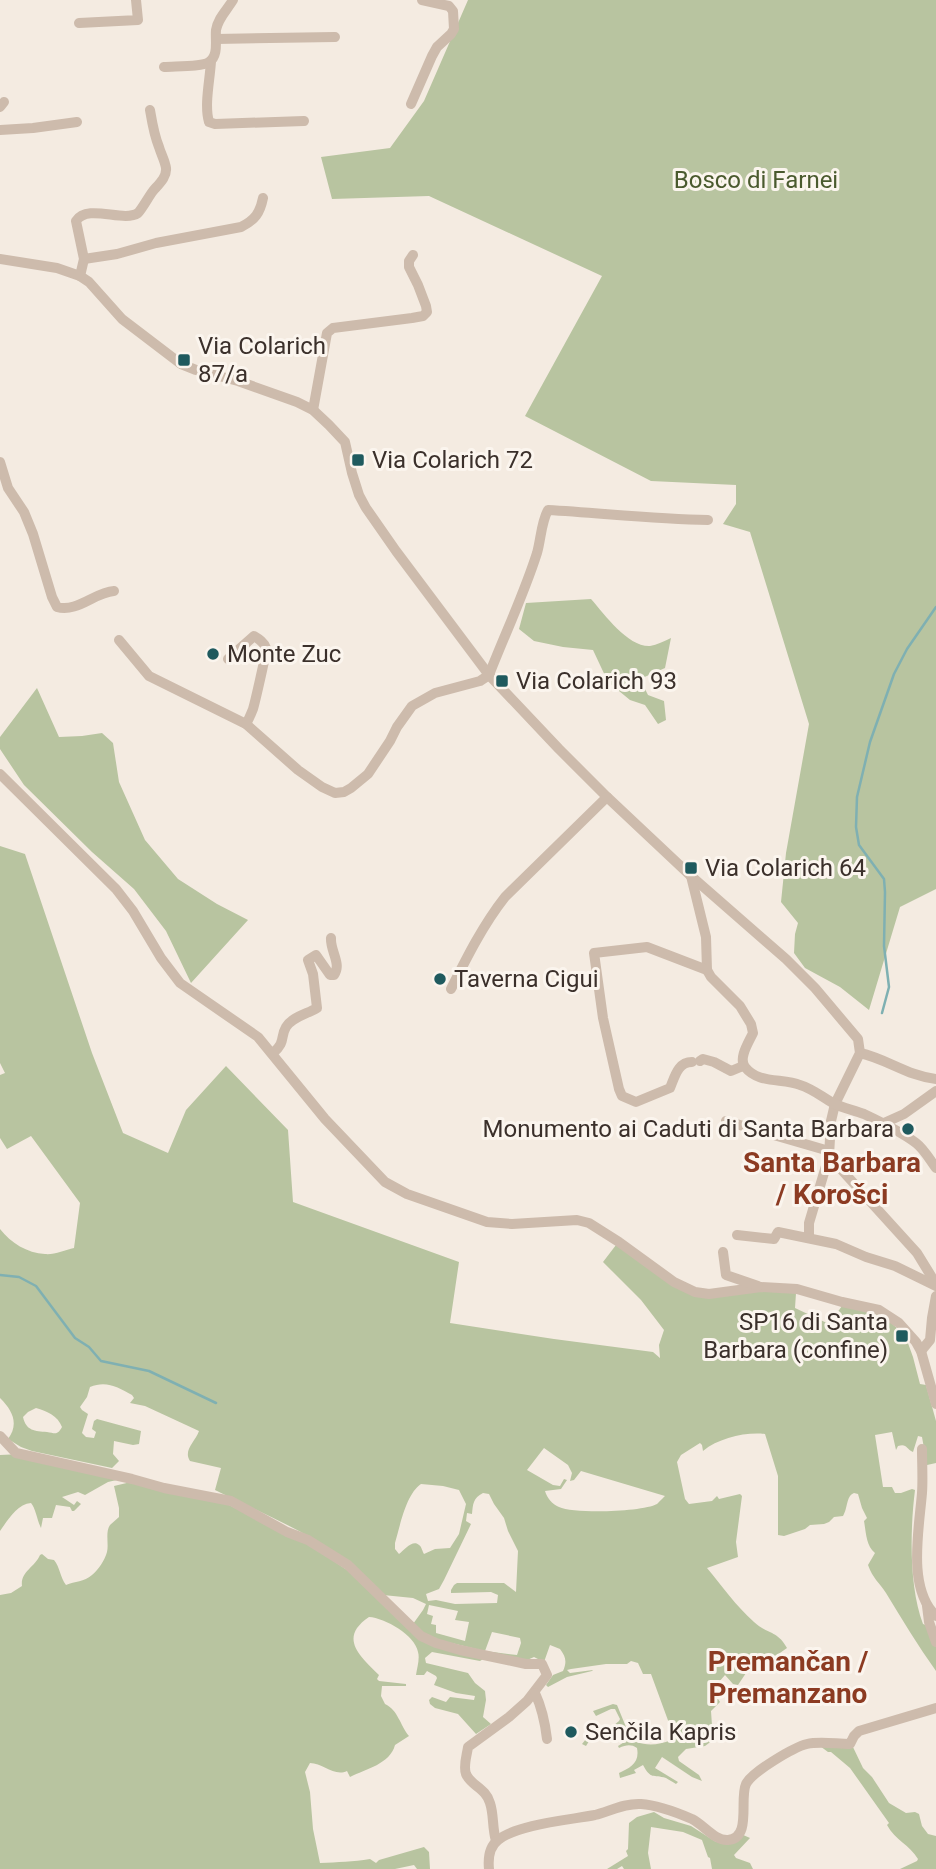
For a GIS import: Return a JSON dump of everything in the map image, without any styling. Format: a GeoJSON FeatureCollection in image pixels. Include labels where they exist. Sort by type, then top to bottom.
{"type":"FeatureCollection","features":[{"type":"Feature","properties":{"kind":"street"},"geometry":{"type":"LineString","coordinates":[[79,23],[138,20],[136,0]]}},
{"type":"Feature","properties":{"kind":"street"},"geometry":{"type":"LineString","coordinates":[[164,67],[205,64],[211,61],[215,56],[219,20],[233,0]]}},
{"type":"Feature","properties":{"kind":"street"},"geometry":{"type":"LineString","coordinates":[[411,104],[437,47],[454,29],[453,11],[449,6],[422,0]]}},
{"type":"Feature","properties":{"kind":"street"},"geometry":{"type":"LineString","coordinates":[[216,39],[335,37]]}},
{"type":"Feature","properties":{"kind":"street"},"geometry":{"type":"LineString","coordinates":[[211,61],[207,118],[209,122],[304,121]]}},
{"type":"Feature","properties":{"kind":"street"},"geometry":{"type":"LineString","coordinates":[[80,276],[83,259],[76,221],[78,216],[135,215],[163,180],[166,170],[150,110]]}},
{"type":"Feature","properties":{"kind":"street"},"geometry":{"type":"LineString","coordinates":[[0,130],[77,122]]}},
{"type":"Feature","properties":{"kind":"street"},"geometry":{"type":"LineString","coordinates":[[83,259],[241,226],[253,220],[260,211],[263,198]]}},
{"type":"Feature","properties":{"kind":"street"},"geometry":{"type":"LineString","coordinates":[[313,410],[327,333],[333,328],[412,318],[423,316],[427,312],[409,267],[413,255]]}},
{"type":"Feature","properties":{"kind":"street"},"geometry":{"type":"LineString","coordinates":[[0,260],[66,270],[80,276],[89,282],[122,319],[181,364],[238,381],[313,410],[345,442],[352,473],[366,508],[489,675],[607,797],[691,876],[786,959],[815,988],[858,1039],[860,1053],[835,1104],[829,1153],[809,1223],[809,1237]]}},
{"type":"Feature","properties":{"kind":"street"},"geometry":{"type":"LineString","coordinates":[[0,462],[4,491],[24,512],[52,597],[58,607],[74,606],[114,591]]}},
{"type":"Feature","properties":{"kind":"street"},"geometry":{"type":"LineString","coordinates":[[120,640],[149,676],[246,724],[321,787],[335,793],[344,792],[368,774],[412,706],[435,693],[480,681],[489,675],[522,595],[548,510],[708,520]]}},
{"type":"Feature","properties":{"kind":"street"},"geometry":{"type":"LineString","coordinates":[[228,659],[254,636],[266,648],[267,654],[254,705],[246,724]]}},
{"type":"Feature","properties":{"kind":"street"},"geometry":{"type":"LineString","coordinates":[[0,774],[116,889],[133,911],[160,958],[180,983],[258,1037],[349,1146],[385,1182],[442,1207],[487,1222],[512,1224],[577,1220],[589,1223],[674,1282],[695,1292],[709,1294],[761,1286],[793,1285],[842,1302],[879,1310],[900,1323],[921,1351],[936,1404]]}},
{"type":"Feature","properties":{"kind":"street"},"geometry":{"type":"LineString","coordinates":[[451,989],[479,934],[498,906],[607,797]]}},
{"type":"Feature","properties":{"kind":"street"},"geometry":{"type":"LineString","coordinates":[[691,876],[706,937],[707,970],[740,1006],[751,1024],[753,1033],[744,1054],[743,1066],[754,1075],[803,1086],[835,1104],[884,1123],[917,1144],[936,1168]]}},
{"type":"Feature","properties":{"kind":"street"},"geometry":{"type":"LineString","coordinates":[[273,1053],[280,1047],[285,1029],[303,1014],[317,1008],[313,974],[308,960],[316,955],[330,975],[337,971],[331,938]]}},
{"type":"Feature","properties":{"kind":"street"},"geometry":{"type":"LineString","coordinates":[[707,970],[648,947],[594,953],[603,1018],[622,1096],[636,1102],[670,1087],[681,1065],[687,1062],[703,1059],[732,1071],[743,1066]]}},
{"type":"Feature","properties":{"kind":"street"},"geometry":{"type":"LineString","coordinates":[[860,1053],[913,1075],[936,1079]]}},
{"type":"Feature","properties":{"kind":"street"},"geometry":{"type":"LineString","coordinates":[[884,1123],[904,1114],[936,1091]]}},
{"type":"Feature","properties":{"kind":"street"},"geometry":{"type":"LineString","coordinates":[[726,1121],[829,1153],[917,1253],[936,1285]]}},
{"type":"Feature","properties":{"kind":"street"},"geometry":{"type":"LineString","coordinates":[[737,1235],[774,1239],[778,1232],[809,1237],[895,1266],[936,1285]]}},
{"type":"Feature","properties":{"kind":"street"},"geometry":{"type":"LineString","coordinates":[[723,1252],[726,1275],[761,1286]]}},
{"type":"Feature","properties":{"kind":"street"},"geometry":{"type":"LineString","coordinates":[[921,1351],[930,1340],[936,1296]]}},
{"type":"Feature","properties":{"kind":"street"},"geometry":{"type":"LineString","coordinates":[[0,1436],[16,1453],[231,1501],[286,1532],[308,1540],[348,1565],[421,1636],[460,1650],[526,1664],[542,1664],[547,1675],[535,1693],[509,1717],[468,1746],[466,1773],[486,1794],[491,1804],[492,1828],[496,1841]]}},
{"type":"Feature","properties":{"kind":"street"},"geometry":{"type":"LineString","coordinates":[[922,1449],[918,1571],[936,1642]]}},
{"type":"Feature","properties":{"kind":"street"},"geometry":{"type":"LineString","coordinates":[[926,1606],[936,1616]]}},
{"type":"Feature","properties":{"kind":"street"},"geometry":{"type":"LineString","coordinates":[[535,1693],[545,1723],[547,1739]]}},
{"type":"Feature","properties":{"kind":"street"},"geometry":{"type":"LineString","coordinates":[[489,1869],[491,1849],[496,1841],[510,1833],[629,1805],[642,1804],[695,1821],[716,1836],[725,1840],[732,1839],[743,1827],[743,1794],[752,1775],[809,1743],[850,1744],[859,1731],[936,1708]]}},
{"type":"Feature","properties":{"kind":"green space","name":"Bosco di Farnei"},"geometry":{"type":"Polygon","coordinates":[[[468,0],[936,0],[936,889],[900,907],[869,1010],[840,987],[805,968],[794,953],[798,923],[781,902],[786,853],[809,724],[750,532],[723,524],[736,504],[736,485],[651,481],[525,416],[602,276],[429,196],[332,199],[321,157],[390,148],[424,101],[468,0]]]}},
{"type":"Feature","properties":{"kind":"green space"},"geometry":{"type":"Polygon","coordinates":[[[591,599],[625,636],[633,641],[650,646],[671,638],[665,668],[640,679],[648,695],[664,701],[666,720],[658,724],[645,705],[630,700],[608,682],[593,650],[534,641],[519,629],[526,603],[591,599]]]}},
{"type":"Feature","properties":{"kind":"green space"},"geometry":{"type":"Polygon","coordinates":[[[37,688],[59,737],[102,733],[113,743],[119,782],[145,840],[178,879],[248,920],[191,983],[166,931],[134,889],[24,785],[0,749],[0,737],[37,688]]]}},
{"type":"Feature","properties":{"kind":"green space"},"geometry":{"type":"Polygon","coordinates":[[[0,846],[25,854],[92,1053],[123,1133],[168,1153],[186,1110],[226,1066],[288,1130],[293,1202],[459,1262],[450,1323],[653,1352],[660,1358],[659,1345],[664,1330],[641,1300],[603,1262],[616,1245],[698,1296],[760,1291],[796,1293],[795,1308],[829,1324],[842,1306],[882,1315],[905,1335],[920,1384],[926,1385],[936,1421],[936,1463],[927,1465],[922,1437],[918,1436],[913,1452],[903,1445],[896,1450],[892,1432],[875,1435],[883,1487],[892,1487],[895,1493],[915,1490],[912,1523],[913,1576],[923,1624],[936,1629],[936,1671],[870,1570],[868,1565],[875,1553],[867,1538],[864,1521],[867,1518],[858,1494],[854,1493],[850,1497],[843,1516],[784,1536],[778,1535],[778,1476],[765,1434],[732,1437],[703,1451],[700,1443],[681,1455],[677,1462],[685,1499],[689,1504],[712,1501],[717,1496],[719,1499],[740,1494],[742,1496],[736,1542],[738,1557],[707,1568],[747,1616],[780,1638],[787,1648],[760,1667],[748,1670],[738,1685],[733,1684],[725,1675],[712,1690],[720,1702],[711,1711],[713,1740],[705,1746],[686,1749],[678,1757],[679,1761],[699,1775],[702,1781],[662,1757],[655,1768],[678,1782],[676,1784],[666,1778],[650,1775],[643,1765],[634,1770],[636,1773],[620,1778],[619,1773],[633,1764],[638,1753],[633,1746],[619,1748],[618,1746],[626,1741],[620,1732],[591,1738],[586,1746],[582,1744],[590,1734],[607,1731],[619,1721],[615,1709],[596,1716],[593,1711],[613,1704],[617,1705],[636,1742],[654,1744],[671,1740],[673,1734],[651,1674],[643,1674],[638,1663],[631,1661],[627,1664],[567,1670],[570,1673],[593,1670],[567,1677],[548,1687],[546,1685],[553,1675],[564,1668],[564,1655],[560,1649],[550,1645],[544,1662],[534,1657],[525,1661],[435,1639],[413,1624],[426,1604],[413,1598],[383,1595],[366,1577],[327,1547],[215,1490],[221,1468],[190,1461],[188,1457],[199,1431],[145,1406],[130,1403],[134,1398],[122,1389],[107,1384],[90,1387],[80,1407],[88,1414],[82,1433],[86,1437],[94,1438],[96,1432],[92,1429],[97,1419],[141,1431],[139,1444],[114,1441],[113,1454],[119,1461],[112,1468],[32,1451],[8,1439],[14,1423],[0,1398],[0,1229],[14,1243],[32,1252],[48,1254],[74,1248],[80,1203],[31,1136],[7,1149],[0,1138],[0,1075],[5,1073],[0,1063],[0,846]],[[36,1408],[23,1417],[26,1425],[32,1429],[56,1433],[62,1427],[55,1417],[44,1411],[36,1408]],[[544,1448],[527,1470],[553,1485],[560,1486],[564,1479],[567,1480],[561,1489],[545,1491],[546,1494],[556,1506],[579,1511],[649,1507],[665,1496],[581,1471],[570,1481],[572,1473],[568,1465],[544,1448]],[[421,1484],[411,1495],[401,1519],[395,1549],[399,1554],[414,1543],[421,1547],[424,1554],[435,1549],[450,1548],[459,1534],[466,1504],[459,1490],[421,1484]],[[483,1493],[477,1497],[472,1514],[467,1513],[466,1521],[471,1524],[439,1589],[426,1594],[428,1601],[455,1604],[497,1603],[498,1595],[491,1592],[451,1593],[457,1583],[504,1583],[516,1592],[518,1551],[504,1518],[489,1494],[483,1493]],[[429,1605],[427,1614],[433,1616],[431,1624],[436,1625],[436,1633],[465,1641],[469,1622],[455,1620],[458,1611],[429,1605]],[[492,1632],[485,1651],[517,1655],[520,1638],[492,1632]]]}},
{"type":"Feature","properties":{"kind":"green space"},"geometry":{"type":"Polygon","coordinates":[[[21,1454],[121,1479],[108,1482],[85,1495],[78,1492],[62,1497],[74,1505],[77,1501],[81,1504],[74,1511],[70,1507],[56,1505],[52,1518],[43,1518],[41,1528],[33,1505],[31,1503],[21,1506],[0,1531],[0,1455],[21,1454]]]}},
{"type":"Feature","properties":{"kind":"green space"},"geometry":{"type":"Polygon","coordinates":[[[135,1481],[211,1496],[311,1546],[356,1576],[413,1634],[483,1659],[480,1661],[432,1652],[425,1658],[426,1663],[468,1673],[485,1691],[483,1717],[491,1724],[476,1734],[458,1714],[435,1708],[429,1700],[432,1697],[446,1702],[450,1697],[474,1700],[475,1696],[434,1685],[436,1676],[427,1671],[424,1675],[416,1675],[419,1655],[416,1646],[391,1624],[369,1617],[355,1632],[355,1647],[379,1675],[379,1681],[406,1684],[382,1686],[381,1696],[409,1736],[395,1745],[383,1761],[350,1777],[347,1771],[333,1771],[310,1763],[305,1772],[320,1863],[370,1859],[376,1863],[424,1847],[429,1852],[430,1869],[417,1869],[414,1865],[395,1869],[0,1869],[0,1595],[11,1593],[22,1586],[25,1573],[42,1554],[54,1560],[66,1585],[92,1575],[106,1555],[110,1525],[119,1517],[114,1486],[135,1481]]]}},
{"type":"Feature","properties":{"kind":"green space"},"geometry":{"type":"Polygon","coordinates":[[[852,1745],[863,1768],[889,1803],[906,1813],[919,1814],[922,1826],[928,1834],[936,1836],[936,1869],[900,1869],[918,1859],[890,1830],[887,1825],[889,1823],[850,1768],[820,1746],[852,1745]]]}},
{"type":"Feature","properties":{"kind":"green space"},"geometry":{"type":"Polygon","coordinates":[[[654,1812],[691,1826],[716,1842],[741,1834],[750,1838],[734,1855],[750,1863],[753,1869],[712,1869],[702,1840],[683,1832],[651,1827],[648,1853],[651,1869],[624,1869],[622,1866],[607,1869],[628,1856],[626,1851],[629,1823],[637,1817],[654,1812]]]}},
{"type":"Feature","properties":{"kind":"waterway"},"geometry":{"type":"LineString","coordinates":[[882,1013],[889,987],[884,946],[884,879],[859,845],[856,827],[857,797],[870,742],[894,674],[907,649],[936,607]]}},
{"type":"Feature","properties":{"kind":"waterway"},"geometry":{"type":"LineString","coordinates":[[0,1275],[19,1277],[36,1286],[75,1338],[89,1347],[101,1361],[149,1371],[216,1403]]}},
{"type":"Feature","properties":{"kind":"place","name":"Via Colarich 87/a"},"geometry":{"type":"Point","coordinates":[184,360]}},
{"type":"Feature","properties":{"kind":"place","name":"Via Colarich 72"},"geometry":{"type":"Point","coordinates":[358,460]}},
{"type":"Feature","properties":{"kind":"place","name":"Monte Zuc"},"geometry":{"type":"Point","coordinates":[213,654]}},
{"type":"Feature","properties":{"kind":"place","name":"Via Colarich 93"},"geometry":{"type":"Point","coordinates":[502,681]}},
{"type":"Feature","properties":{"kind":"place","name":"Via Colarich 64"},"geometry":{"type":"Point","coordinates":[691,868]}},
{"type":"Feature","properties":{"kind":"place","name":"Taverna Cigui"},"geometry":{"type":"Point","coordinates":[440,979]}},
{"type":"Feature","properties":{"kind":"place","name":"Monumento ai Caduti di Santa Barbara"},"geometry":{"type":"Point","coordinates":[908,1129]}},
{"type":"Feature","properties":{"kind":"place","name":"SP16 di Santa Barbara (confine)"},"geometry":{"type":"Point","coordinates":[902,1336]}},
{"type":"Feature","properties":{"kind":"place","name":"Senčila Kapris"},"geometry":{"type":"Point","coordinates":[571,1732]}},
{"type":"Feature","properties":{"kind":"district","name":"Santa Barbara / Korošci"},"geometry":{"type":"Point","coordinates":[832,1178]}},
{"type":"Feature","properties":{"kind":"district","name":"Premančan / Premanzano"},"geometry":{"type":"Point","coordinates":[788,1677]}}]}
